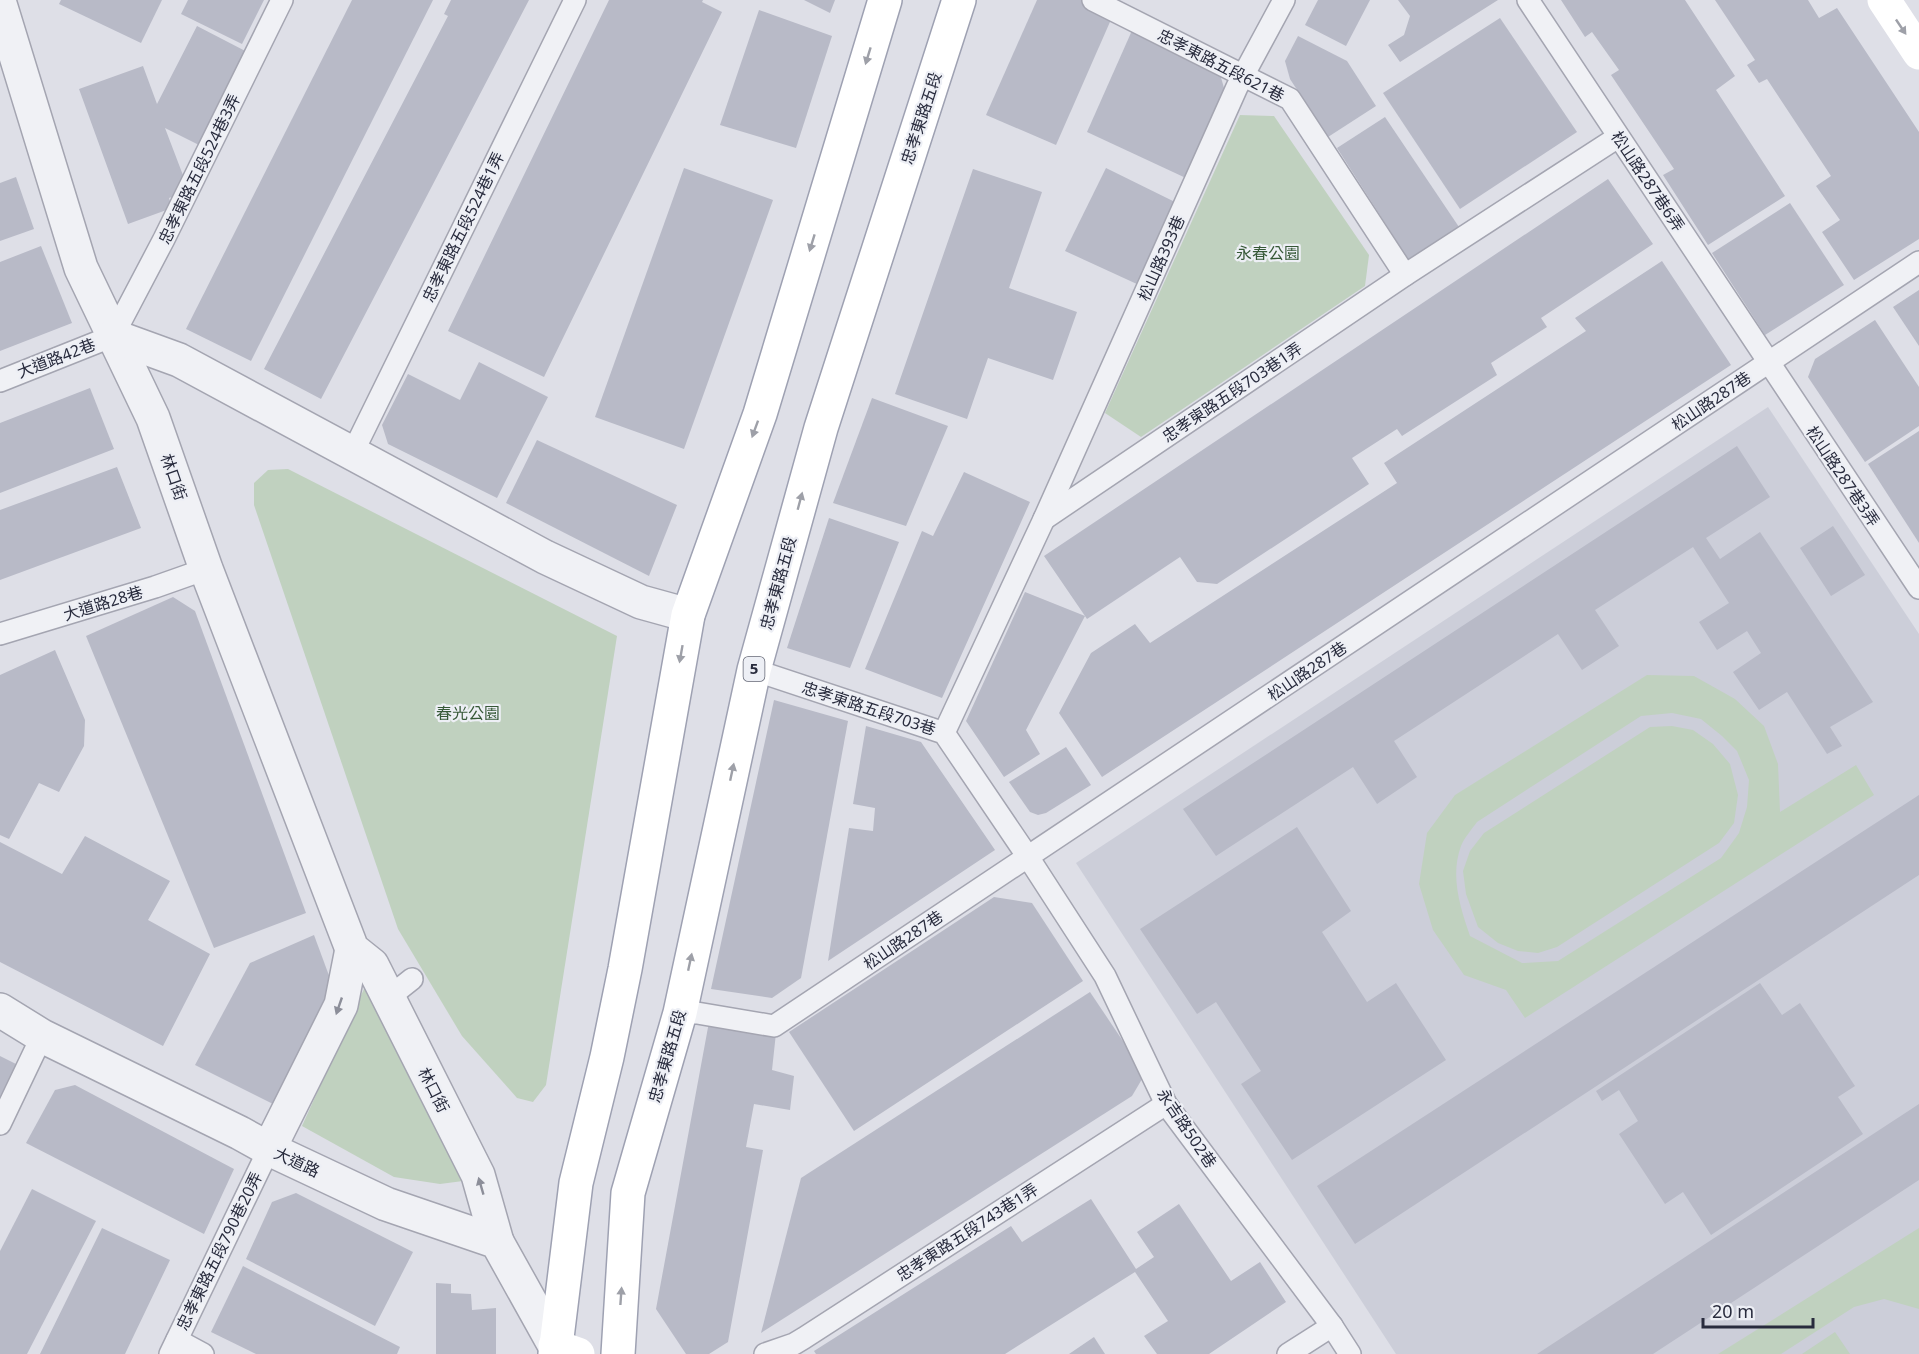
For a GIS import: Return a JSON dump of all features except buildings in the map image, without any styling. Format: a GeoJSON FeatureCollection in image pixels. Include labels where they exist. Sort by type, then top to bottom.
{"type":"FeatureCollection","features":[{"type":"Feature","properties":{"kind":"main road"},"geometry":{"type":"LineString","coordinates":[[562,1352],[576,1183],[607,1057],[625,969],[688,615],[760,414],[885,0]]}},
{"type":"Feature","properties":{"kind":"main road","name":"忠孝東路五段"},"geometry":{"type":"LineString","coordinates":[[618,1354],[628,1193],[680,1013],[754,670],[821,428],[959,0]]}},
{"type":"Feature","properties":{"kind":"main road"},"geometry":{"type":"LineString","coordinates":[[1884,0],[1919,53]]}},
{"type":"Feature","properties":{"kind":"street","name":"林口街"},"geometry":{"type":"LineString","coordinates":[[0,4],[81,268],[153,417],[206,569],[352,949],[400,989],[478,1175],[497,1242]]}},
{"type":"Feature","properties":{"kind":"street"},"geometry":{"type":"LineString","coordinates":[[113,336],[179,360],[545,557],[641,602],[688,615]]}},
{"type":"Feature","properties":{"kind":"street"},"geometry":{"type":"LineString","coordinates":[[269,1149],[341,1005],[352,949]]}},
{"type":"Feature","properties":{"kind":"street","name":"大道路"},"geometry":{"type":"LineString","coordinates":[[0,1010],[42,1035],[269,1149],[386,1204],[497,1242]]}},
{"type":"Feature","properties":{"kind":"street"},"geometry":{"type":"LineString","coordinates":[[497,1242],[562,1352]]}},
{"type":"Feature","properties":{"kind":"lane","name":"忠孝東路五段524巷3弄"},"geometry":{"type":"LineString","coordinates":[[113,336],[164,239],[282,0]]}},
{"type":"Feature","properties":{"kind":"lane","name":"忠孝東路五段524巷1弄"},"geometry":{"type":"LineString","coordinates":[[351,454],[575,0]]}},
{"type":"Feature","properties":{"kind":"lane","name":"忠孝東路五段621巷"},"geometry":{"type":"LineString","coordinates":[[1094,0],[1290,99],[1405,275]]}},
{"type":"Feature","properties":{"kind":"lane","name":"松山路393巷"},"geometry":{"type":"LineString","coordinates":[[1044,519],[1243,76],[1284,0]]}},
{"type":"Feature","properties":{"kind":"lane","name":"松山路287巷6弄"},"geometry":{"type":"LineString","coordinates":[[1528,0],[1768,363]]}},
{"type":"Feature","properties":{"kind":"lane","name":"忠孝東路五段703巷1弄"},"geometry":{"type":"LineString","coordinates":[[1044,519],[1405,275],[1618,137]]}},
{"type":"Feature","properties":{"kind":"lane","name":"松山路287巷"},"geometry":{"type":"LineString","coordinates":[[680,1013],[697,1013],[774,1026],[1919,262]]}},
{"type":"Feature","properties":{"kind":"lane","name":"大道路42巷"},"geometry":{"type":"LineString","coordinates":[[0,381],[113,336]]}},
{"type":"Feature","properties":{"kind":"lane","name":"松山路287巷3弄"},"geometry":{"type":"LineString","coordinates":[[1768,363],[1919,588]]}},
{"type":"Feature","properties":{"kind":"lane"},"geometry":{"type":"LineString","coordinates":[[944,733],[1044,519]]}},
{"type":"Feature","properties":{"kind":"lane","name":"大道路28巷"},"geometry":{"type":"LineString","coordinates":[[0,634],[155,587],[206,569]]}},
{"type":"Feature","properties":{"kind":"lane","name":"忠孝東路五段703巷"},"geometry":{"type":"LineString","coordinates":[[754,670],[944,733],[1029,857]]}},
{"type":"Feature","properties":{"kind":"lane","name":"永吉路502巷"},"geometry":{"type":"LineString","coordinates":[[1029,857],[1105,976],[1166,1104],[1332,1326],[1350,1354]]}},
{"type":"Feature","properties":{"kind":"lane"},"geometry":{"type":"LineString","coordinates":[[0,1124],[42,1035]]}},
{"type":"Feature","properties":{"kind":"lane","name":"忠孝東路五段743巷1弄"},"geometry":{"type":"LineString","coordinates":[[765,1354],[804,1338],[1166,1104]]}},
{"type":"Feature","properties":{"kind":"lane","name":"忠孝東路五段790巷20弄"},"geometry":{"type":"LineString","coordinates":[[174,1347],[269,1149]]}},
{"type":"Feature","properties":{"kind":"lane"},"geometry":{"type":"LineString","coordinates":[[1288,1354],[1332,1326]]}},
{"type":"Feature","properties":{"kind":"lane"},"geometry":{"type":"LineString","coordinates":[[174,1347],[203,1354]]}},
{"type":"Feature","properties":{"kind":"shaded area"},"geometry":{"type":"Polygon","coordinates":[[[1768,407],[1919,634],[1919,1354],[1396,1354],[1076,863],[1768,407]]]}},
{"type":"Feature","properties":{"kind":"green space","name":"永春公園"},"geometry":{"type":"Polygon","coordinates":[[[1240,115],[1274,116],[1369,255],[1365,286],[1141,437],[1105,413],[1240,115]]]}},
{"type":"Feature","properties":{"kind":"green space","name":"春光公園"},"geometry":{"type":"Polygon","coordinates":[[[288,469],[617,636],[546,1085],[533,1102],[517,1098],[462,1036],[398,929],[254,505],[254,483],[268,470],[288,469]]]}},
{"type":"Feature","properties":{"kind":"green space"},"geometry":{"type":"Polygon","coordinates":[[[1647,675],[1694,676],[1735,699],[1764,726],[1778,764],[1780,812],[1856,765],[1874,795],[1525,1018],[1506,990],[1464,975],[1433,930],[1419,884],[1427,833],[1455,795],[1647,675]],[[1672,713],[1641,716],[1477,822],[1462,843],[1456,869],[1460,903],[1470,936],[1522,963],[1558,961],[1721,858],[1739,833],[1747,807],[1749,780],[1737,751],[1701,719],[1672,713]]]}},
{"type":"Feature","properties":{"kind":"green space"},"geometry":{"type":"Polygon","coordinates":[[[1672,726],[1693,730],[1713,744],[1730,764],[1738,795],[1734,823],[1719,843],[1557,947],[1538,953],[1518,951],[1498,943],[1478,927],[1466,894],[1463,871],[1470,851],[1484,833],[1650,727],[1672,726]]]}},
{"type":"Feature","properties":{"kind":"green space"},"geometry":{"type":"Polygon","coordinates":[[[368,980],[463,1181],[440,1184],[394,1177],[302,1126],[368,980]]]}},
{"type":"Feature","properties":{"kind":"green space"},"geometry":{"type":"Polygon","coordinates":[[[1919,1228],[1919,1309],[1884,1299],[1854,1307],[1781,1354],[1718,1354],[1919,1228]]]}},
{"type":"Feature","properties":{"kind":"green space"},"geometry":{"type":"Polygon","coordinates":[[[1835,1332],[1850,1354],[1802,1354],[1835,1332]]]}}]}
